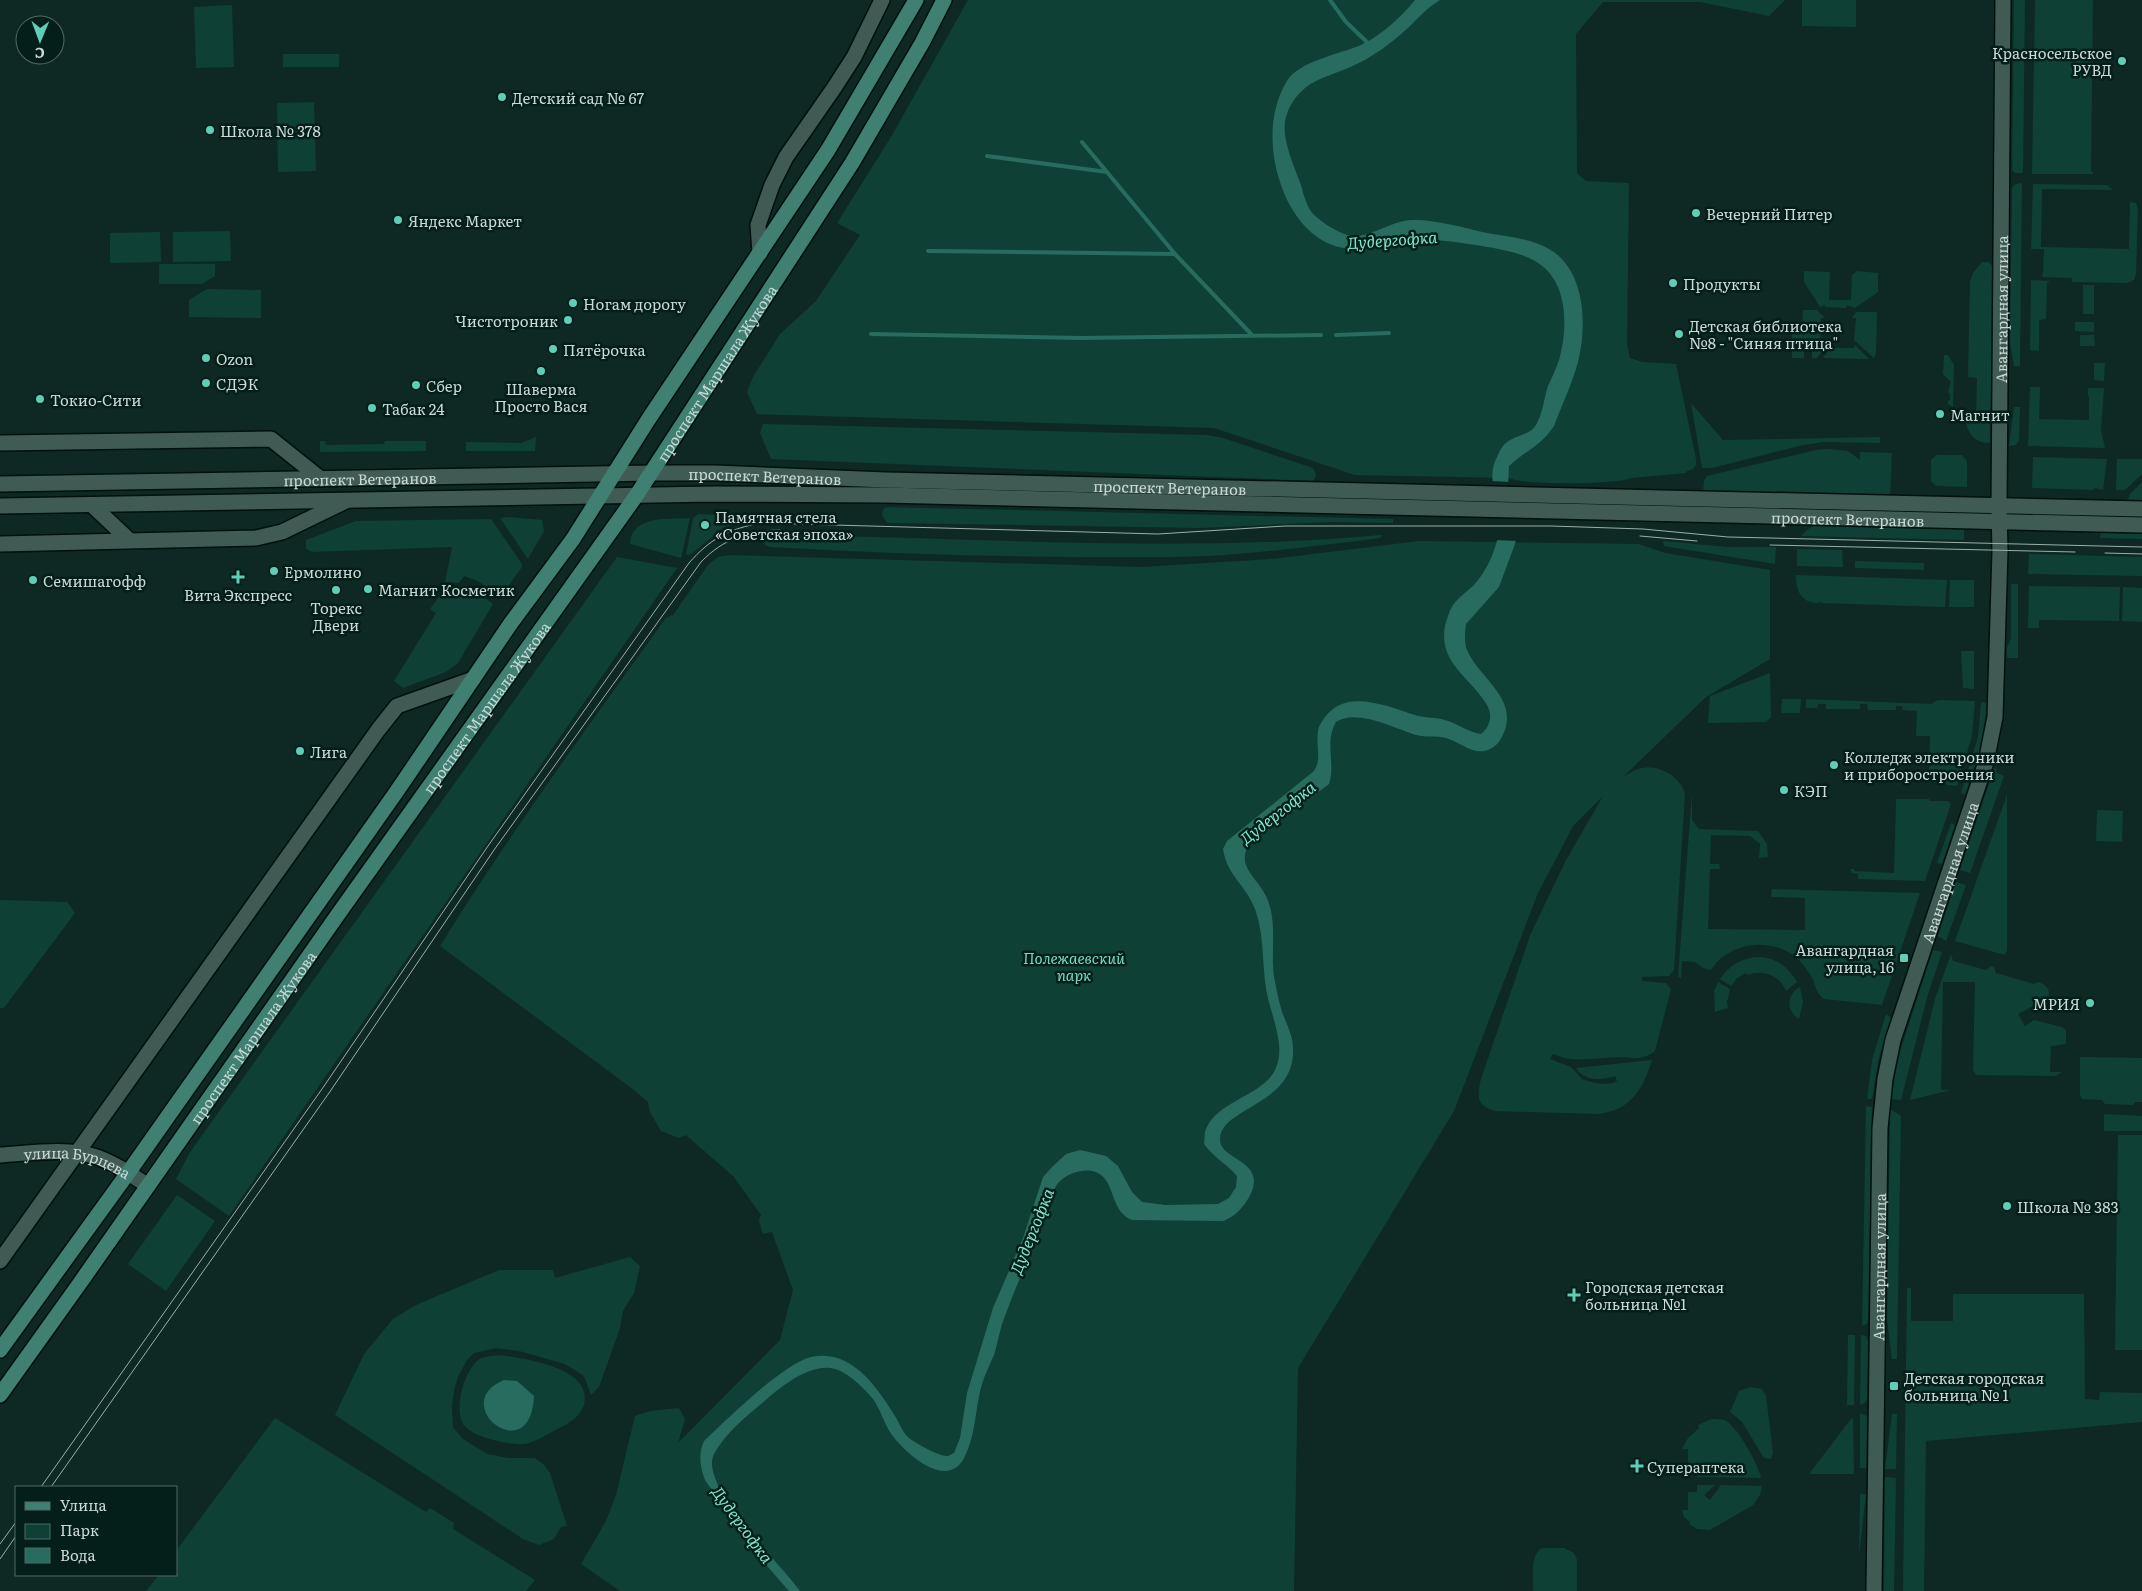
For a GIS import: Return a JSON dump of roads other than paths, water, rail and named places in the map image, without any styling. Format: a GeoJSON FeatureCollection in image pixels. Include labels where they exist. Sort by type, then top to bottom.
{"type":"FeatureCollection","features":[{"type":"Feature","properties":{"kind":"main road"},"geometry":{"type":"LineString","coordinates":[[760,253],[758,225],[772,185],[786,157],[854,57],[882,0]]}},
{"type":"Feature","properties":{"kind":"main road","name":"проспект Маршала Жукова"},"geometry":{"type":"LineString","coordinates":[[0,1350],[128,1173],[573,539],[613,473],[828,150],[916,0]]}},
{"type":"Feature","properties":{"kind":"main road","name":"проспект Маршала Жукова"},"geometry":{"type":"LineString","coordinates":[[0,1395],[339,912],[652,473],[710,380],[766,298],[852,163],[922,43],[944,0]]}},
{"type":"Feature","properties":{"kind":"main road","name":"Авангардная улица"},"geometry":{"type":"LineString","coordinates":[[1874,1591],[1881,1103],[1893,1040],[1992,740],[1996,695],[2000,551],[2003,0]]}},
{"type":"Feature","properties":{"kind":"main road"},"geometry":{"type":"LineString","coordinates":[[0,443],[271,438],[321,479]]}},
{"type":"Feature","properties":{"kind":"main road","name":"проспект Ветеранов"},"geometry":{"type":"LineString","coordinates":[[0,484],[613,473],[715,473],[1551,504],[1999,514],[2142,525]]}},
{"type":"Feature","properties":{"kind":"main road","name":"проспект Ветеранов"},"geometry":{"type":"LineString","coordinates":[[0,506],[600,496],[885,495],[1470,501]]}},
{"type":"Feature","properties":{"kind":"main road"},"geometry":{"type":"LineString","coordinates":[[0,544],[256,538],[282,532],[346,501]]}},
{"type":"Feature","properties":{"kind":"main road"},"geometry":{"type":"LineString","coordinates":[[92,505],[129,540]]}},
{"type":"Feature","properties":{"kind":"main road","name":"проспект Ветеранов"},"geometry":{"type":"LineString","coordinates":[[1999,514],[2142,509]]}},
{"type":"Feature","properties":{"kind":"main road"},"geometry":{"type":"LineString","coordinates":[[0,1261],[397,706],[473,679]]}},
{"type":"Feature","properties":{"kind":"main road","name":"улица Бурцева"},"geometry":{"type":"LineString","coordinates":[[0,1155],[77,1153],[96,1157],[128,1173],[148,1186]]}},
{"type":"Feature","properties":{"kind":"water","name":"Дудергофка"},"geometry":{"type":"Polygon","coordinates":[[[1415,0],[1440,0],[1378,52],[1353,66],[1318,80],[1304,89],[1289,109],[1286,117],[1285,134],[1289,153],[1310,210],[1334,229],[1351,236],[1357,236],[1405,221],[1421,220],[1519,238],[1549,249],[1561,258],[1577,284],[1583,316],[1581,348],[1576,370],[1554,426],[1538,444],[1509,466],[1508,489],[1517,534],[1515,544],[1499,587],[1466,624],[1465,641],[1467,650],[1472,660],[1501,697],[1507,718],[1505,730],[1500,740],[1494,746],[1486,751],[1474,751],[1446,738],[1416,735],[1364,718],[1344,718],[1336,722],[1330,745],[1331,776],[1329,784],[1249,844],[1246,852],[1246,865],[1262,889],[1270,906],[1273,928],[1273,971],[1282,1012],[1292,1038],[1293,1048],[1291,1067],[1283,1082],[1271,1094],[1231,1120],[1223,1129],[1220,1140],[1222,1147],[1243,1163],[1253,1176],[1253,1186],[1248,1199],[1237,1212],[1223,1221],[1132,1220],[1124,1216],[1119,1209],[1109,1186],[1100,1174],[1092,1171],[1082,1171],[1067,1176],[1059,1182],[1051,1196],[1043,1223],[1003,1321],[994,1355],[982,1384],[971,1441],[964,1458],[957,1467],[947,1471],[937,1470],[926,1466],[916,1459],[892,1435],[876,1403],[865,1390],[848,1375],[830,1368],[813,1370],[788,1383],[745,1417],[724,1439],[714,1454],[712,1468],[718,1485],[729,1505],[744,1525],[800,1591],[789,1591],[752,1549],[705,1480],[700,1460],[704,1441],[756,1393],[786,1370],[811,1357],[825,1356],[838,1358],[861,1372],[880,1393],[904,1432],[910,1438],[943,1456],[954,1453],[960,1438],[967,1393],[993,1308],[1023,1238],[1043,1177],[1053,1166],[1066,1154],[1080,1150],[1106,1156],[1118,1166],[1132,1192],[1142,1202],[1165,1205],[1218,1204],[1229,1198],[1236,1187],[1237,1176],[1204,1144],[1205,1131],[1212,1119],[1220,1112],[1269,1079],[1277,1064],[1279,1047],[1277,1030],[1266,988],[1258,918],[1247,893],[1228,866],[1223,849],[1227,841],[1314,771],[1318,759],[1318,735],[1321,723],[1330,712],[1340,705],[1364,701],[1377,703],[1418,716],[1446,720],[1481,734],[1488,725],[1490,713],[1487,705],[1457,669],[1446,650],[1444,639],[1445,626],[1453,605],[1478,580],[1490,561],[1495,547],[1500,523],[1493,485],[1492,475],[1494,466],[1505,444],[1527,433],[1539,419],[1562,347],[1564,320],[1560,292],[1546,269],[1535,261],[1522,255],[1502,250],[1434,240],[1402,240],[1378,246],[1353,249],[1341,248],[1325,242],[1307,229],[1288,202],[1276,169],[1274,156],[1273,130],[1277,104],[1281,92],[1293,74],[1310,63],[1369,41],[1390,26],[1415,0]]]}},
{"type":"Feature","properties":{"kind":"water"},"geometry":{"type":"Polygon","coordinates":[[[504,1380],[517,1381],[534,1396],[529,1418],[520,1429],[508,1430],[496,1425],[487,1415],[484,1403],[489,1391],[504,1380]]]}},
{"type":"Feature","properties":{"kind":"waterway"},"geometry":{"type":"LineString","coordinates":[[1330,0],[1346,22],[1370,45]]}},
{"type":"Feature","properties":{"kind":"waterway"},"geometry":{"type":"LineString","coordinates":[[1082,142],[1175,254],[1252,335]]}},
{"type":"Feature","properties":{"kind":"waterway"},"geometry":{"type":"LineString","coordinates":[[987,156],[1107,172]]}},
{"type":"Feature","properties":{"kind":"waterway"},"geometry":{"type":"LineString","coordinates":[[928,251],[1175,254]]}},
{"type":"Feature","properties":{"kind":"waterway"},"geometry":{"type":"LineString","coordinates":[[1336,335],[1389,333]]}},
{"type":"Feature","properties":{"kind":"waterway"},"geometry":{"type":"LineString","coordinates":[[871,334],[1080,338],[1321,335]]}},
{"type":"Feature","properties":{"kind":"tram line"},"geometry":{"type":"LineString","coordinates":[[42,1486],[322,1089],[488,846],[689,563],[705,547],[721,536],[739,528],[761,523],[1158,534],[1285,526],[1551,526],[1643,529],[1728,537],[2142,547]]}},
{"type":"Feature","properties":{"kind":"tram line"},"geometry":{"type":"LineString","coordinates":[[52,1486],[329,1093],[494,850],[701,562],[718,547],[737,537],[769,530],[780,530]]}},
{"type":"Feature","properties":{"kind":"tram line"},"geometry":{"type":"LineString","coordinates":[[1640,536],[1697,541]]}},
{"type":"Feature","properties":{"kind":"tram line"},"geometry":{"type":"LineString","coordinates":[[1770,545],[2075,552]]}},
{"type":"Feature","properties":{"kind":"tram line"},"geometry":{"type":"LineString","coordinates":[[2105,553],[2142,554]]}},
{"type":"Feature","properties":{"kind":"tram line"},"geometry":{"type":"LineString","coordinates":[[0,1544],[15,1523]]}},
{"type":"Feature","properties":{"kind":"tram line"},"geometry":{"type":"LineString","coordinates":[[0,1559],[15,1537]]}},
{"type":"Feature","properties":{"kind":"place","name":"Красносельское РУВД"},"geometry":{"type":"Point","coordinates":[2122,61]}},
{"type":"Feature","properties":{"kind":"place","name":"Детский сад № 67"},"geometry":{"type":"Point","coordinates":[502,97]}},
{"type":"Feature","properties":{"kind":"place","name":"Школа № 378"},"geometry":{"type":"Point","coordinates":[210,130]}},
{"type":"Feature","properties":{"kind":"place","name":"Вечерний Питер"},"geometry":{"type":"Point","coordinates":[1696,213]}},
{"type":"Feature","properties":{"kind":"place","name":"Яндекс Маркет"},"geometry":{"type":"Point","coordinates":[398,220]}},
{"type":"Feature","properties":{"kind":"place","name":"Продукты"},"geometry":{"type":"Point","coordinates":[1673,283]}},
{"type":"Feature","properties":{"kind":"place","name":"Ногам дорогу"},"geometry":{"type":"Point","coordinates":[573,303]}},
{"type":"Feature","properties":{"kind":"place","name":"Чистотроник"},"geometry":{"type":"Point","coordinates":[568,320]}},
{"type":"Feature","properties":{"kind":"place","name":"Детская библиотека №8 - \"Синяя птица\""},"geometry":{"type":"Point","coordinates":[1679,334]}},
{"type":"Feature","properties":{"kind":"place","name":"Пятёрочка"},"geometry":{"type":"Point","coordinates":[553,349]}},
{"type":"Feature","properties":{"kind":"place","name":"Ozon"},"geometry":{"type":"Point","coordinates":[206,358]}},
{"type":"Feature","properties":{"kind":"place","name":"Шаверма Просто Вася"},"geometry":{"type":"Point","coordinates":[541,371]}},
{"type":"Feature","properties":{"kind":"place","name":"СДЭК"},"geometry":{"type":"Point","coordinates":[206,383]}},
{"type":"Feature","properties":{"kind":"place","name":"Сбер"},"geometry":{"type":"Point","coordinates":[416,385]}},
{"type":"Feature","properties":{"kind":"place","name":"Токио-Сити"},"geometry":{"type":"Point","coordinates":[40,399]}},
{"type":"Feature","properties":{"kind":"place","name":"Табак 24"},"geometry":{"type":"Point","coordinates":[372,408]}},
{"type":"Feature","properties":{"kind":"place","name":"Магнит"},"geometry":{"type":"Point","coordinates":[1940,414]}},
{"type":"Feature","properties":{"kind":"place","name":"Памятная стела «Советская эпоха»"},"geometry":{"type":"Point","coordinates":[705,525]}},
{"type":"Feature","properties":{"kind":"place","name":"Ермолино"},"geometry":{"type":"Point","coordinates":[274,571]}},
{"type":"Feature","properties":{"kind":"place","name":"Вита Экспресс"},"geometry":{"type":"Point","coordinates":[238,577]}},
{"type":"Feature","properties":{"kind":"place","name":"Семишагофф"},"geometry":{"type":"Point","coordinates":[33,580]}},
{"type":"Feature","properties":{"kind":"place","name":"Магнит Косметик"},"geometry":{"type":"Point","coordinates":[368,589]}},
{"type":"Feature","properties":{"kind":"place","name":"Торекс Двери"},"geometry":{"type":"Point","coordinates":[336,590]}},
{"type":"Feature","properties":{"kind":"place","name":"Лига"},"geometry":{"type":"Point","coordinates":[300,751]}},
{"type":"Feature","properties":{"kind":"place","name":"Колледж электроники и приборостроения"},"geometry":{"type":"Point","coordinates":[1834,765]}},
{"type":"Feature","properties":{"kind":"place","name":"КЭП"},"geometry":{"type":"Point","coordinates":[1784,790]}},
{"type":"Feature","properties":{"kind":"place","name":"Авангардная улица, 16"},"geometry":{"type":"Point","coordinates":[1904,958]}},
{"type":"Feature","properties":{"kind":"place","name":"МРИЯ"},"geometry":{"type":"Point","coordinates":[2090,1003]}},
{"type":"Feature","properties":{"kind":"place","name":"Школа № 383"},"geometry":{"type":"Point","coordinates":[2007,1206]}},
{"type":"Feature","properties":{"kind":"place","name":"Городская детская больница №1"},"geometry":{"type":"Point","coordinates":[1574,1295]}},
{"type":"Feature","properties":{"kind":"place","name":"Детская городская больница № 1"},"geometry":{"type":"Point","coordinates":[1894,1386]}},
{"type":"Feature","properties":{"kind":"place","name":"Супераптека"},"geometry":{"type":"Point","coordinates":[1637,1466]}},
{"type":"Feature","properties":{"kind":"park label","name":"Полежаевский парк"},"geometry":{"type":"Point","coordinates":[1074,966]}}]}
